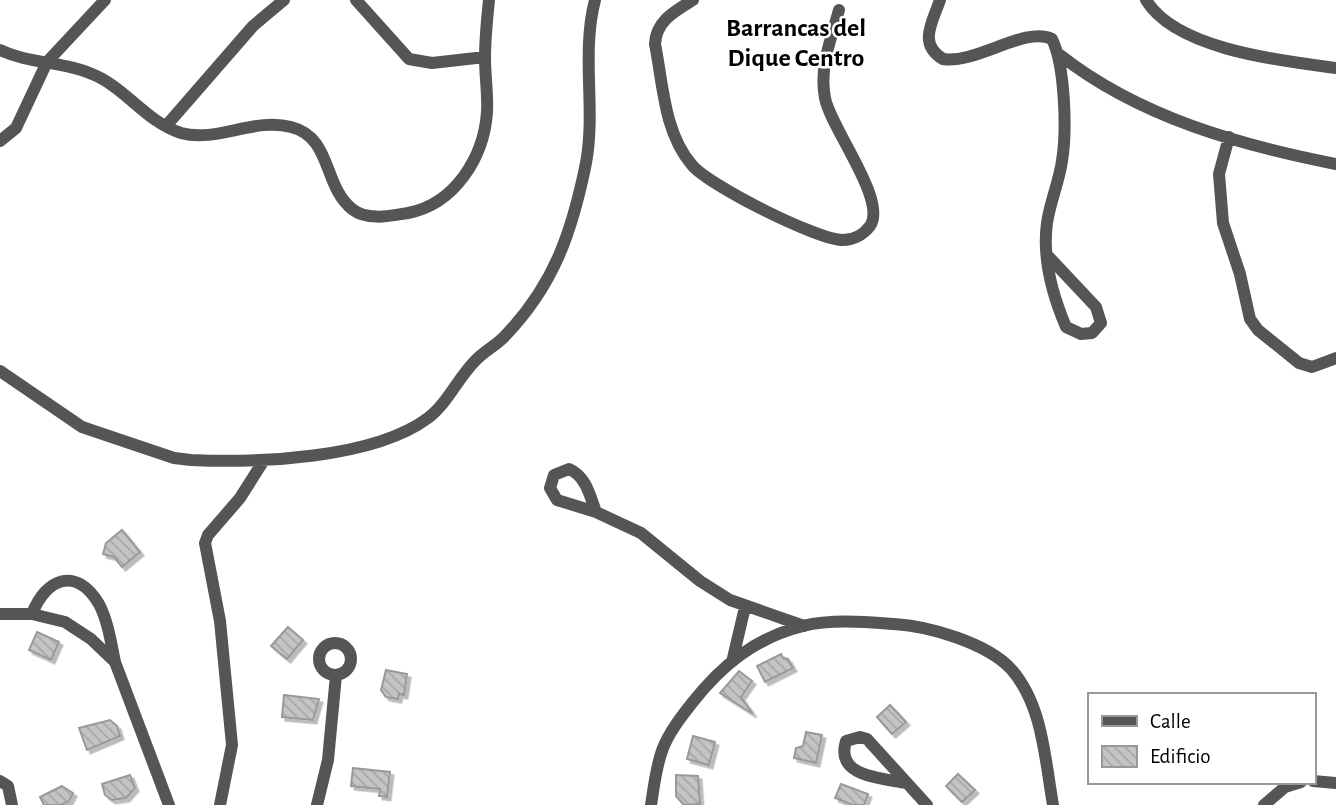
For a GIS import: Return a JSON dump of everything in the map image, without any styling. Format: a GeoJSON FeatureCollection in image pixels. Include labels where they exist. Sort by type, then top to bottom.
{"type":"FeatureCollection","features":[{"type":"Feature","properties":{"kind":"street"},"geometry":{"type":"LineString","coordinates":[[0,141],[16,128],[47,62],[106,0]]}},
{"type":"Feature","properties":{"kind":"street"},"geometry":{"type":"LineString","coordinates":[[166,126],[253,26],[284,0]]}},
{"type":"Feature","properties":{"kind":"street"},"geometry":{"type":"LineString","coordinates":[[356,0],[409,59],[432,63],[485,57]]}},
{"type":"Feature","properties":{"kind":"street"},"geometry":{"type":"LineString","coordinates":[[0,50],[100,78],[166,126],[181,133],[196,134],[257,125],[289,126],[304,131],[322,149],[334,185],[352,209],[364,216],[377,217],[416,211],[430,206],[454,190],[481,143],[487,111],[485,57],[489,0]]}},
{"type":"Feature","properties":{"kind":"street"},"geometry":{"type":"LineString","coordinates":[[0,371],[82,427],[174,458],[264,460],[312,457],[369,443],[417,425],[430,416],[473,362],[506,335],[540,289],[568,241],[586,160],[589,118],[586,63],[595,0]]}},
{"type":"Feature","properties":{"kind":"street"},"geometry":{"type":"LineString","coordinates":[[693,0],[664,20],[656,32],[655,44],[670,122],[690,164],[717,186],[820,235],[841,240],[860,236],[872,224],[874,216],[873,204],[857,165],[828,111],[825,98],[823,67],[839,10]]}},
{"type":"Feature","properties":{"kind":"street"},"geometry":{"type":"LineString","coordinates":[[940,0],[927,40],[930,49],[943,59],[966,59],[1032,36],[1052,39],[1060,55],[1063,146],[1047,224],[1047,255],[1052,294],[1066,327],[1081,334],[1092,333],[1101,323],[1096,307],[1047,255]]}},
{"type":"Feature","properties":{"kind":"street"},"geometry":{"type":"LineString","coordinates":[[1146,0],[1168,23],[1219,45],[1288,61],[1336,68]]}},
{"type":"Feature","properties":{"kind":"street"},"geometry":{"type":"LineString","coordinates":[[1060,55],[1089,78],[1134,104],[1230,137],[1336,164]]}},
{"type":"Feature","properties":{"kind":"street"},"geometry":{"type":"LineString","coordinates":[[1230,137],[1219,173],[1223,223],[1240,274],[1250,319],[1258,330],[1299,363],[1312,367],[1336,358]]}},
{"type":"Feature","properties":{"kind":"street"},"geometry":{"type":"LineString","coordinates":[[220,805],[232,746],[220,621],[205,543],[208,535],[240,498],[264,460]]}},
{"type":"Feature","properties":{"kind":"street"},"geometry":{"type":"LineString","coordinates":[[596,512],[641,533],[700,581],[745,607],[804,626]]}},
{"type":"Feature","properties":{"kind":"street"},"geometry":{"type":"LineString","coordinates":[[32,614],[42,592],[50,584],[69,580],[85,589],[103,612],[115,662],[169,805]]}},
{"type":"Feature","properties":{"kind":"street"},"geometry":{"type":"LineString","coordinates":[[733,658],[745,607]]}},
{"type":"Feature","properties":{"kind":"street"},"geometry":{"type":"LineString","coordinates":[[0,614],[32,614],[65,622],[80,630],[115,662]]}},
{"type":"Feature","properties":{"kind":"street"},"geometry":{"type":"LineString","coordinates":[[651,805],[660,757],[670,733],[713,677],[733,658],[762,641],[804,626],[880,623],[936,628],[1003,662],[1018,678],[1037,718],[1053,805]]}},
{"type":"Feature","properties":{"kind":"street"},"geometry":{"type":"LineString","coordinates":[[317,805],[328,760],[336,675]]}},
{"type":"Feature","properties":{"kind":"street"},"geometry":{"type":"LineString","coordinates":[[906,783],[863,775],[851,768],[843,750],[846,741],[860,737],[867,740],[927,805]]}},
{"type":"Feature","properties":{"kind":"street"},"geometry":{"type":"LineString","coordinates":[[0,781],[8,786],[12,805]]}},
{"type":"Feature","properties":{"kind":"street"},"geometry":{"type":"LineString","coordinates":[[1315,781],[1336,783]]}},
{"type":"Feature","properties":{"kind":"street"},"geometry":{"type":"LineString","coordinates":[[1264,805],[1284,787],[1294,784]]}},
{"type":"Feature","properties":{"kind":"building"},"geometry":{"type":"Polygon","coordinates":[[[122,530],[140,552],[122,567],[114,557],[103,554],[106,543],[122,530]]]}},
{"type":"Feature","properties":{"kind":"building"},"geometry":{"type":"Polygon","coordinates":[[[288,627],[303,640],[287,659],[271,646],[288,627]]]}},
{"type":"Feature","properties":{"kind":"building"},"geometry":{"type":"Polygon","coordinates":[[[37,632],[59,642],[51,660],[29,650],[37,632]]]}},
{"type":"Feature","properties":{"kind":"building"},"geometry":{"type":"Polygon","coordinates":[[[781,654],[793,668],[765,682],[757,666],[781,654]]]}},
{"type":"Feature","properties":{"kind":"building"},"geometry":{"type":"Polygon","coordinates":[[[386,670],[407,674],[404,695],[399,694],[398,699],[386,697],[381,690],[386,670]]]}},
{"type":"Feature","properties":{"kind":"building"},"geometry":{"type":"Polygon","coordinates":[[[739,671],[752,681],[741,697],[753,714],[720,693],[739,671]]]}},
{"type":"Feature","properties":{"kind":"building"},"geometry":{"type":"Polygon","coordinates":[[[284,695],[319,699],[313,720],[282,717],[284,695]]]}},
{"type":"Feature","properties":{"kind":"building"},"geometry":{"type":"Polygon","coordinates":[[[890,705],[906,722],[892,734],[877,717],[890,705]]]}},
{"type":"Feature","properties":{"kind":"building"},"geometry":{"type":"Polygon","coordinates":[[[110,720],[117,726],[120,736],[87,750],[79,728],[110,720]]]}},
{"type":"Feature","properties":{"kind":"building"},"geometry":{"type":"Polygon","coordinates":[[[806,732],[822,735],[816,763],[794,758],[796,748],[803,746],[806,732]]]}},
{"type":"Feature","properties":{"kind":"building"},"geometry":{"type":"Polygon","coordinates":[[[693,736],[715,742],[709,765],[687,759],[693,736]]]}},
{"type":"Feature","properties":{"kind":"building"},"geometry":{"type":"Polygon","coordinates":[[[353,768],[390,772],[387,797],[379,796],[380,789],[351,786],[353,768]]]}},
{"type":"Feature","properties":{"kind":"building"},"geometry":{"type":"Polygon","coordinates":[[[958,774],[975,790],[962,802],[946,786],[958,774]]]}},
{"type":"Feature","properties":{"kind":"building"},"geometry":{"type":"Polygon","coordinates":[[[130,775],[135,788],[126,798],[112,800],[105,795],[102,784],[130,775]]]}},
{"type":"Feature","properties":{"kind":"building"},"geometry":{"type":"Polygon","coordinates":[[[676,775],[698,776],[700,804],[684,805],[676,796],[676,775]]]}},
{"type":"Feature","properties":{"kind":"building"},"geometry":{"type":"Polygon","coordinates":[[[841,784],[868,794],[864,805],[853,805],[835,798],[841,784]]]}},
{"type":"Feature","properties":{"kind":"building"},"geometry":{"type":"Polygon","coordinates":[[[62,786],[73,793],[69,801],[61,805],[44,805],[40,797],[62,786]]]}},
{"type":"Feature","properties":{"kind":"district","name":"Barrancas del Dique Centro"},"geometry":{"type":"Point","coordinates":[796,42]}}]}
